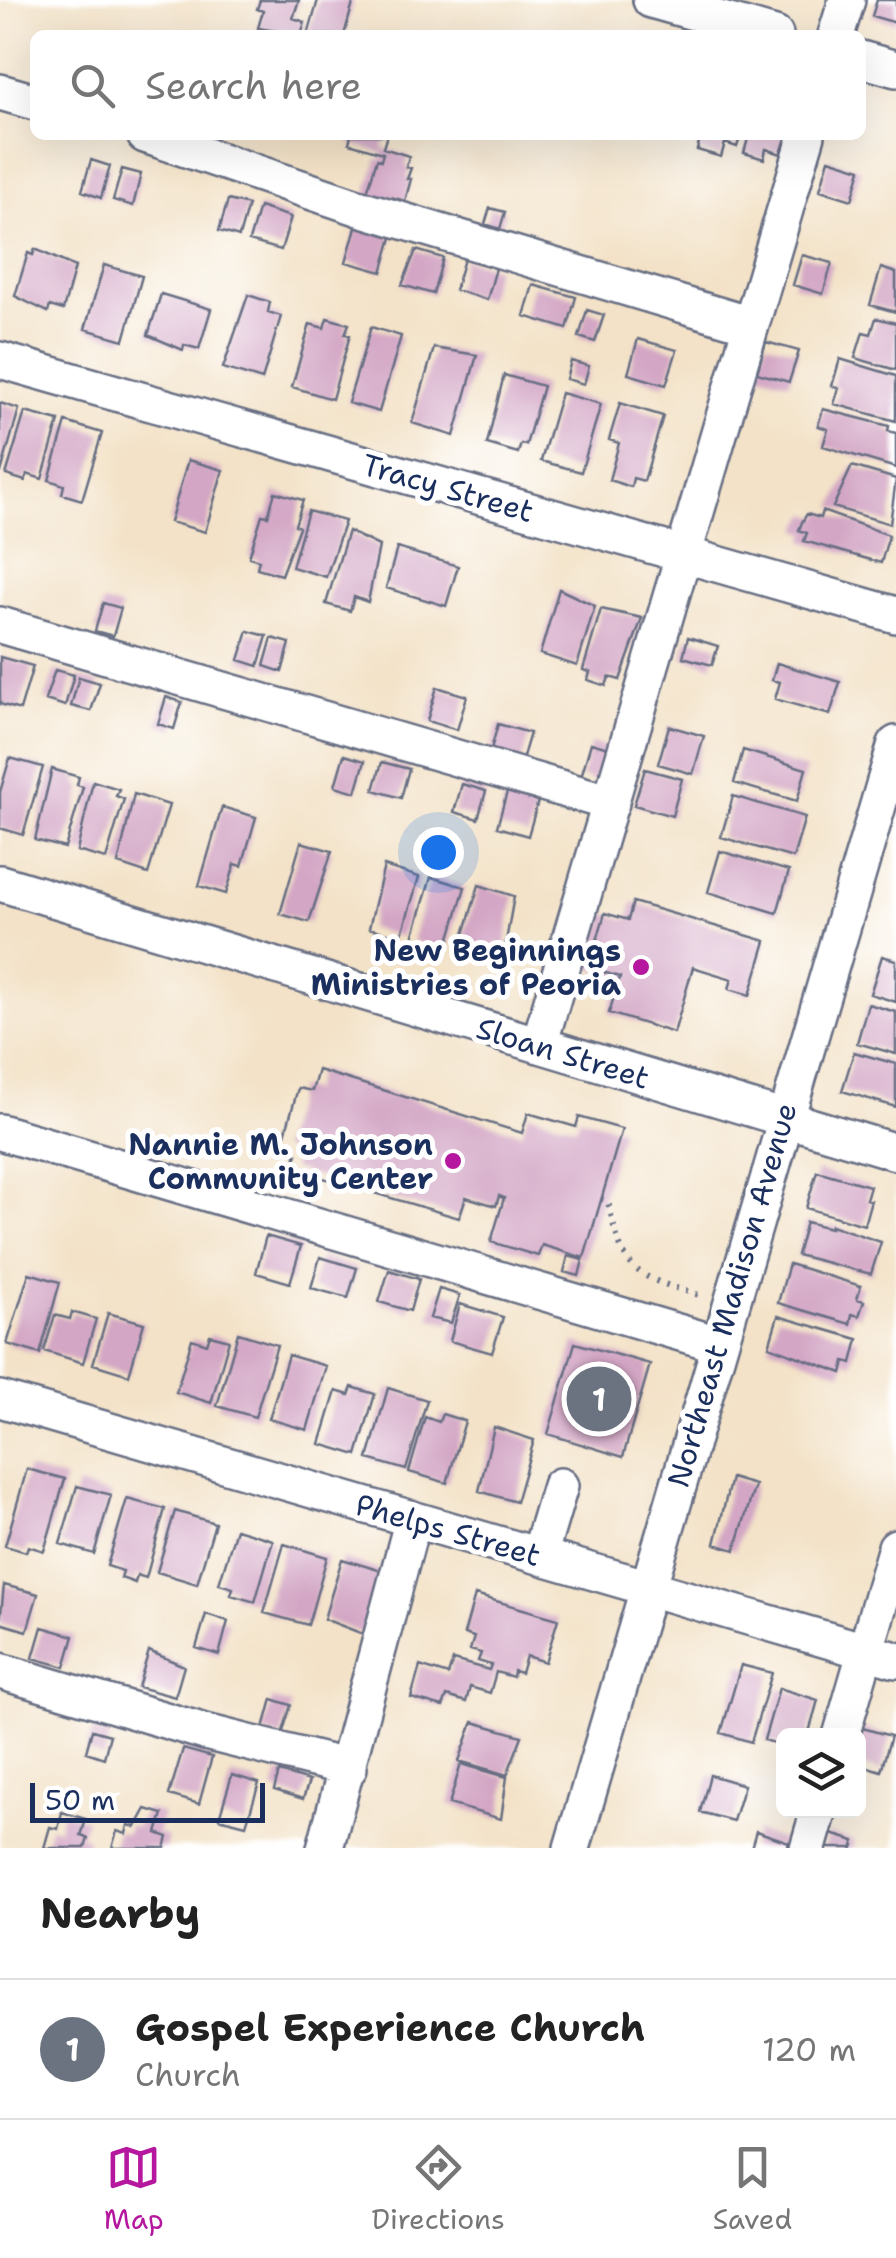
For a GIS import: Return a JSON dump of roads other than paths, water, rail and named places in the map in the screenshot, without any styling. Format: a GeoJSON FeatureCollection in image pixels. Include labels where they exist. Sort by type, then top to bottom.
{"type":"FeatureCollection","features":[{"type":"Feature","properties":{"kind":"street"},"geometry":{"type":"LineString","coordinates":[[651,0],[758,30]]}},
{"type":"Feature","properties":{"kind":"street"},"geometry":{"type":"LineString","coordinates":[[838,30],[847,0]]}},
{"type":"Feature","properties":{"kind":"street"},"geometry":{"type":"LineString","coordinates":[[866,60],[896,69]]}},
{"type":"Feature","properties":{"kind":"street"},"geometry":{"type":"LineString","coordinates":[[0,92],[30,101]]}},
{"type":"Feature","properties":{"kind":"street"},"geometry":{"type":"LineString","coordinates":[[160,140],[360,208],[751,325]]}},
{"type":"Feature","properties":{"kind":"street"},"geometry":{"type":"LineString","coordinates":[[539,1046],[806,140]]}},
{"type":"Feature","properties":{"kind":"street","name":"Tracy Street"},"geometry":{"type":"LineString","coordinates":[[0,360],[896,616]]}},
{"type":"Feature","properties":{"kind":"street"},"geometry":{"type":"LineString","coordinates":[[0,625],[611,803]]}},
{"type":"Feature","properties":{"kind":"street","name":"Northeast Madison Avenue"},"geometry":{"type":"LineString","coordinates":[[572,1848],[896,744]]}},
{"type":"Feature","properties":{"kind":"street","name":"Sloan Street"},"geometry":{"type":"LineString","coordinates":[[0,883],[896,1152]]}},
{"type":"Feature","properties":{"kind":"street"},"geometry":{"type":"LineString","coordinates":[[0,1132],[718,1344]]}},
{"type":"Feature","properties":{"kind":"street","name":"Phelps Street"},"geometry":{"type":"LineString","coordinates":[[0,1399],[881,1656]]}},
{"type":"Feature","properties":{"kind":"street"},"geometry":{"type":"LineString","coordinates":[[539,1556],[560,1486]]}},
{"type":"Feature","properties":{"kind":"street"},"geometry":{"type":"LineString","coordinates":[[326,1848],[412,1520]]}},
{"type":"Feature","properties":{"kind":"street"},"geometry":{"type":"LineString","coordinates":[[844,1728],[881,1656],[896,1547]]}},
{"type":"Feature","properties":{"kind":"street"},"geometry":{"type":"LineString","coordinates":[[0,1671],[205,1732],[349,1768]]}},
{"type":"Feature","properties":{"kind":"street"},"geometry":{"type":"LineString","coordinates":[[808,1848],[816,1818]]}},
{"type":"Feature","properties":{"kind":"place","name":"New Beginnings Ministries of Peoria"},"geometry":{"type":"Point","coordinates":[641,967]}},
{"type":"Feature","properties":{"kind":"place","name":"Nannie M. Johnson Community Center"},"geometry":{"type":"Point","coordinates":[453,1161]}},
{"type":"Feature","properties":{"kind":"place","name":"Gospel Experience Church"},"geometry":{"type":"Point","coordinates":[599,1399]}}]}
